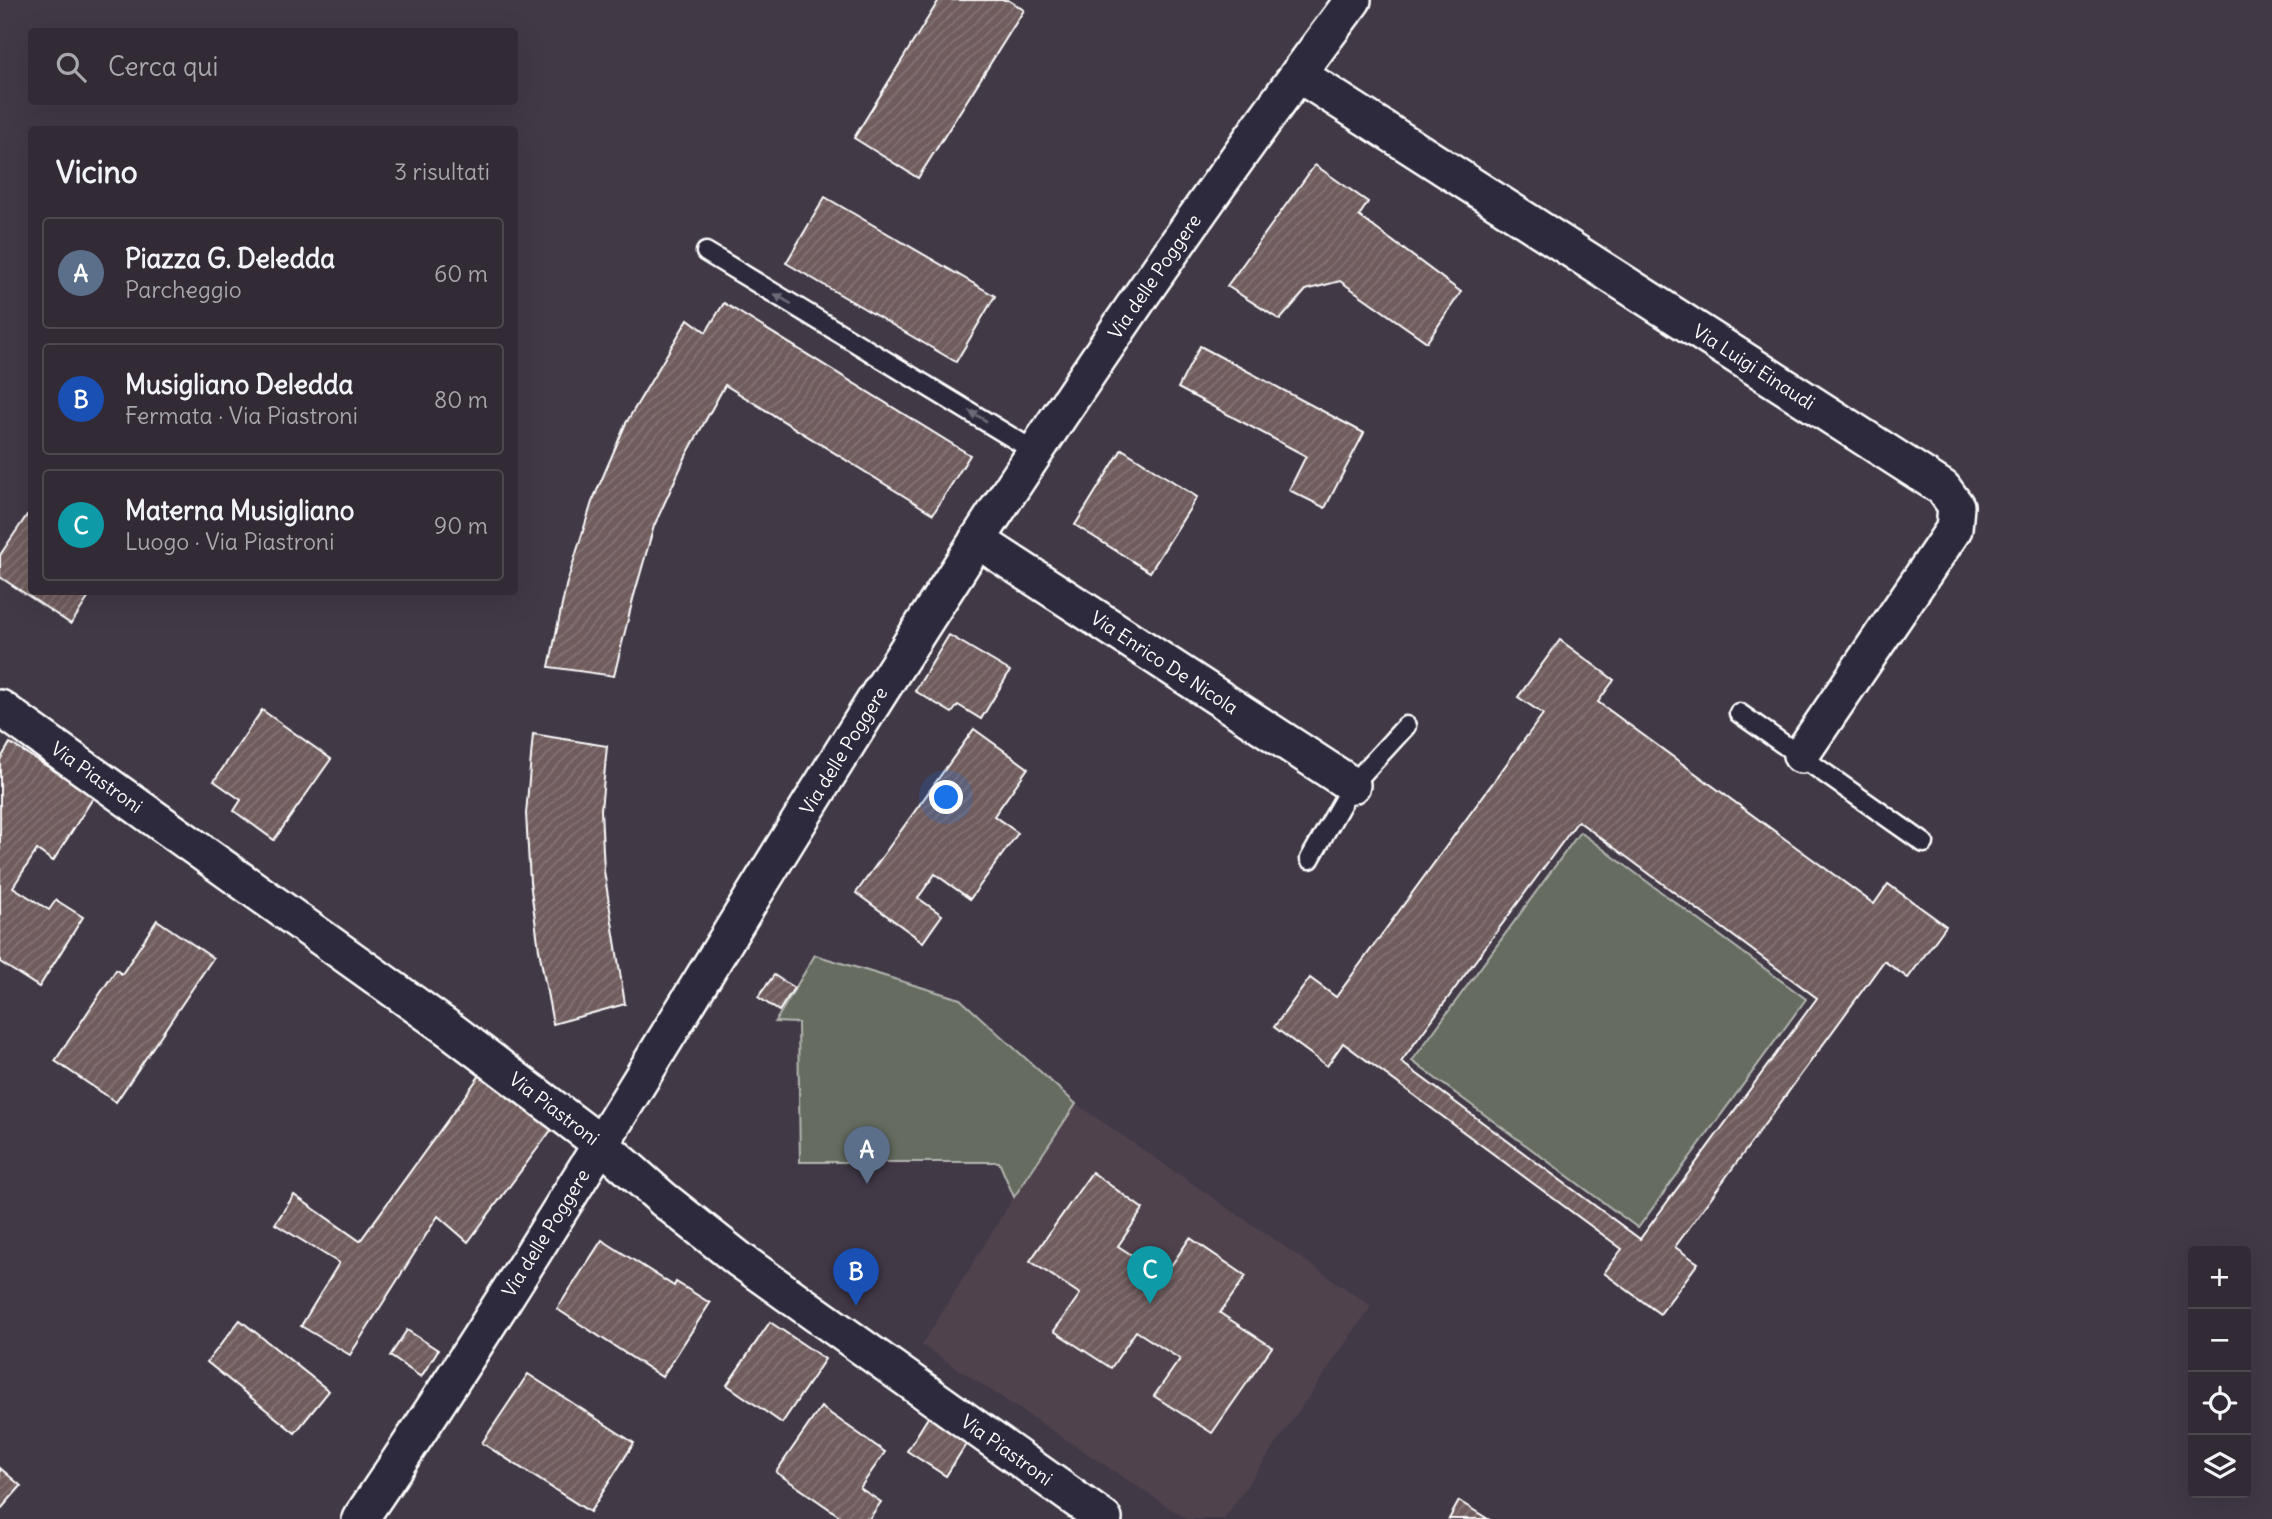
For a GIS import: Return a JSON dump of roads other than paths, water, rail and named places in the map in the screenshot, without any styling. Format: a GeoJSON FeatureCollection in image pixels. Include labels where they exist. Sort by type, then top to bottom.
{"type":"FeatureCollection","features":[{"type":"Feature","properties":{"kind":"street","name":"Via delle Poggere"},"geometry":{"type":"LineString","coordinates":[[360,1519],[601,1144],[838,758],[977,540],[1134,306],[1353,0]]}},
{"type":"Feature","properties":{"kind":"street","name":"Via Luigi Einaudi"},"geometry":{"type":"LineString","coordinates":[[1298,74],[1943,488],[1955,506],[1954,529],[1801,755]]}},
{"type":"Feature","properties":{"kind":"street","name":"Via Enrico De Nicola"},"geometry":{"type":"LineString","coordinates":[[977,540],[1352,785]]}},
{"type":"Feature","properties":{"kind":"street","name":"Via Piastroni"},"geometry":{"type":"LineString","coordinates":[[0,708],[452,1031],[601,1144],[663,1199],[740,1260],[1104,1519]]}},
{"type":"Feature","properties":{"kind":"lane"},"geometry":{"type":"LineString","coordinates":[[706,252],[1036,452]]}},
{"type":"Feature","properties":{"kind":"lane"},"geometry":{"type":"LineString","coordinates":[[1738,713],[1924,843]]}},
{"type":"Feature","properties":{"kind":"lane"},"geometry":{"type":"LineString","coordinates":[[1310,859],[1352,785],[1406,726]]}},
{"type":"Feature","properties":{"kind":"place","name":"Piazza G. Deledda"},"geometry":{"type":"Point","coordinates":[867,1184]}},
{"type":"Feature","properties":{"kind":"place","name":"Materna Musigliano"},"geometry":{"type":"Point","coordinates":[1150,1304]}},
{"type":"Feature","properties":{"kind":"place","name":"Musigliano Deledda"},"geometry":{"type":"Point","coordinates":[856,1306]}}]}
